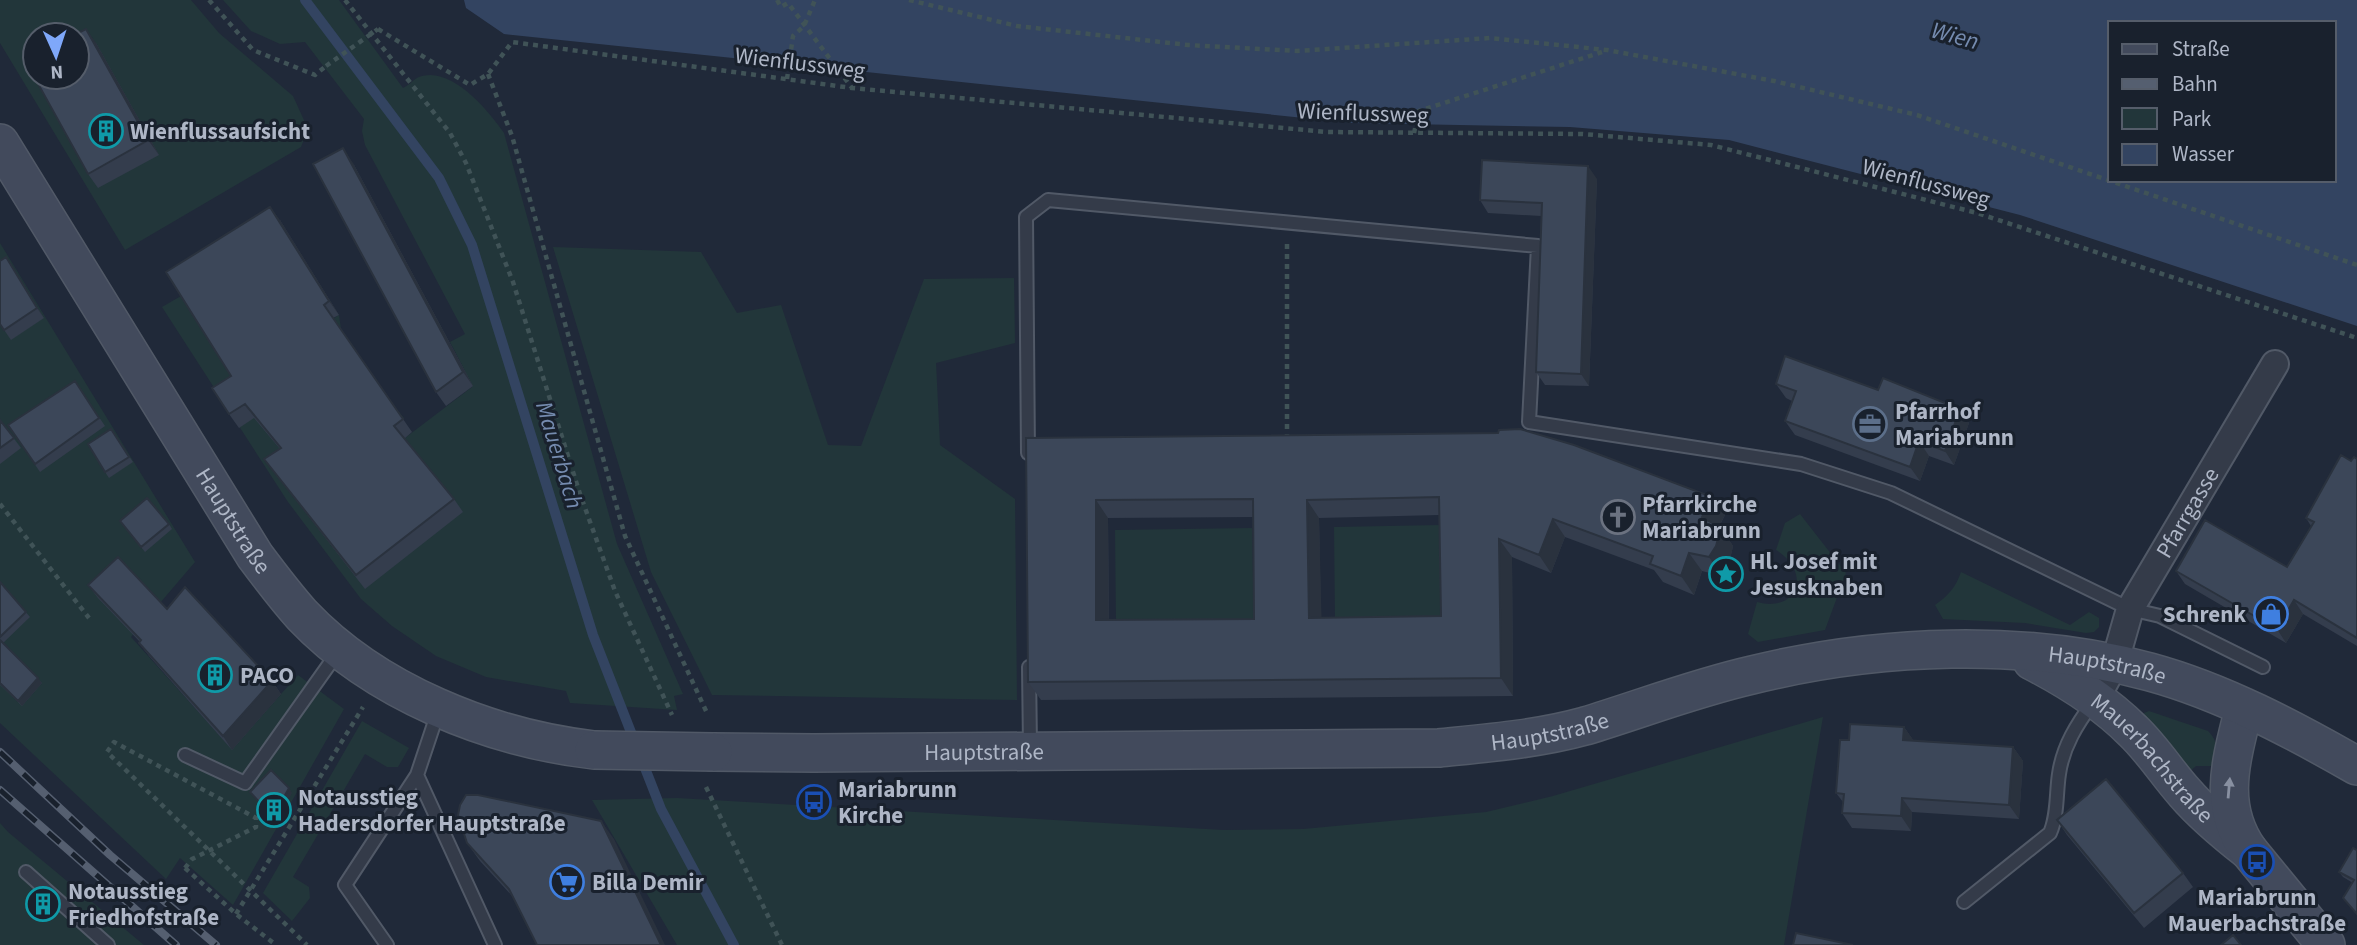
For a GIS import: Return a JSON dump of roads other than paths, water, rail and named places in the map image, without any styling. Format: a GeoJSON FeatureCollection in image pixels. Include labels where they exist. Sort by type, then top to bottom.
{"type":"FeatureCollection","features":[{"type":"Feature","properties":{"kind":"main road","name":"Hauptstraße"},"geometry":{"type":"LineString","coordinates":[[0,143],[255,556],[304,616],[340,649],[382,677],[439,709],[513,734],[552,744],[708,767],[814,753],[1439,747],[1502,742],[1583,726],[1706,686],[1798,665],[1892,652],[2012,651],[2114,665],[2176,680],[2244,708],[2357,766]]}},
{"type":"Feature","properties":{"kind":"main road","name":"Mauerbachstraße"},"geometry":{"type":"LineString","coordinates":[[2012,651],[2072,682],[2096,698],[2135,733],[2201,811],[2249,851]]}},
{"type":"Feature","properties":{"kind":"main road","name":"Mauerbachstraße"},"geometry":{"type":"LineString","coordinates":[[2244,708],[2235,746],[2228,797],[2229,811],[2239,838],[2326,945]]}},
{"type":"Feature","properties":{"kind":"street","name":"Pfarrgasse"},"geometry":{"type":"LineString","coordinates":[[2096,698],[2114,665],[2130,609],[2275,364]]}},
{"type":"Feature","properties":{"kind":"lane"},"geometry":{"type":"LineString","coordinates":[[1028,464],[1026,217],[1048,200],[1538,246],[1529,422],[1801,464],[1891,493],[2130,609],[2160,616],[2263,667]]}},
{"type":"Feature","properties":{"kind":"lane"},"geometry":{"type":"LineString","coordinates":[[185,755],[245,783],[340,649]]}},
{"type":"Feature","properties":{"kind":"lane"},"geometry":{"type":"LineString","coordinates":[[1029,658],[1030,751]]}},
{"type":"Feature","properties":{"kind":"lane"},"geometry":{"type":"LineString","coordinates":[[1964,902],[2050,833],[2063,750],[2080,719],[2096,698]]}},
{"type":"Feature","properties":{"kind":"lane"},"geometry":{"type":"LineString","coordinates":[[387,945],[345,885],[417,775],[439,709]]}},
{"type":"Feature","properties":{"kind":"lane"},"geometry":{"type":"LineString","coordinates":[[417,775],[495,945]]}},
{"type":"Feature","properties":{"kind":"lane"},"geometry":{"type":"LineString","coordinates":[[26,872],[108,945]]}},
{"type":"Feature","properties":{"kind":"water","name":"Wien"},"geometry":{"type":"Polygon","coordinates":[[[464,0],[2357,0],[2357,326],[2020,215],[1729,140],[1570,127],[1352,123],[504,34],[466,8],[464,0]]]}},
{"type":"Feature","properties":{"kind":"waterway","name":"Mauerbach"},"geometry":{"type":"LineString","coordinates":[[305,0],[439,178],[472,245],[593,635],[661,809],[734,945]]}},
{"type":"Feature","properties":{"kind":"railway"},"geometry":{"type":"LineString","coordinates":[[0,752],[110,855],[216,945]]}},
{"type":"Feature","properties":{"kind":"railway"},"geometry":{"type":"LineString","coordinates":[[0,790],[176,945]]}},
{"type":"Feature","properties":{"kind":"place","name":"Wienflussaufsicht"},"geometry":{"type":"Point","coordinates":[106,131]}},
{"type":"Feature","properties":{"kind":"place","name":"Pfarrhof Mariabrunn"},"geometry":{"type":"Point","coordinates":[1870,424]}},
{"type":"Feature","properties":{"kind":"place","name":"Pfarrkirche Mariabrunn"},"geometry":{"type":"Point","coordinates":[1618,517]}},
{"type":"Feature","properties":{"kind":"place","name":"Hl. Josef mit Jesusknaben"},"geometry":{"type":"Point","coordinates":[1726,574]}},
{"type":"Feature","properties":{"kind":"place","name":"Schrenk"},"geometry":{"type":"Point","coordinates":[2271,614]}},
{"type":"Feature","properties":{"kind":"place","name":"PACO"},"geometry":{"type":"Point","coordinates":[215,675]}},
{"type":"Feature","properties":{"kind":"place","name":"Mariabrunn Kirche"},"geometry":{"type":"Point","coordinates":[814,802]}},
{"type":"Feature","properties":{"kind":"place","name":"Notausstieg Hadersdorfer Hauptstraße"},"geometry":{"type":"Point","coordinates":[274,810]}},
{"type":"Feature","properties":{"kind":"place","name":"Mariabrunn Mauerbachstraße"},"geometry":{"type":"Point","coordinates":[2257,862]}},
{"type":"Feature","properties":{"kind":"place","name":"Billa Demir"},"geometry":{"type":"Point","coordinates":[567,882]}},
{"type":"Feature","properties":{"kind":"place","name":"Notausstieg Friedhofstraße"},"geometry":{"type":"Point","coordinates":[43,904]}}]}
